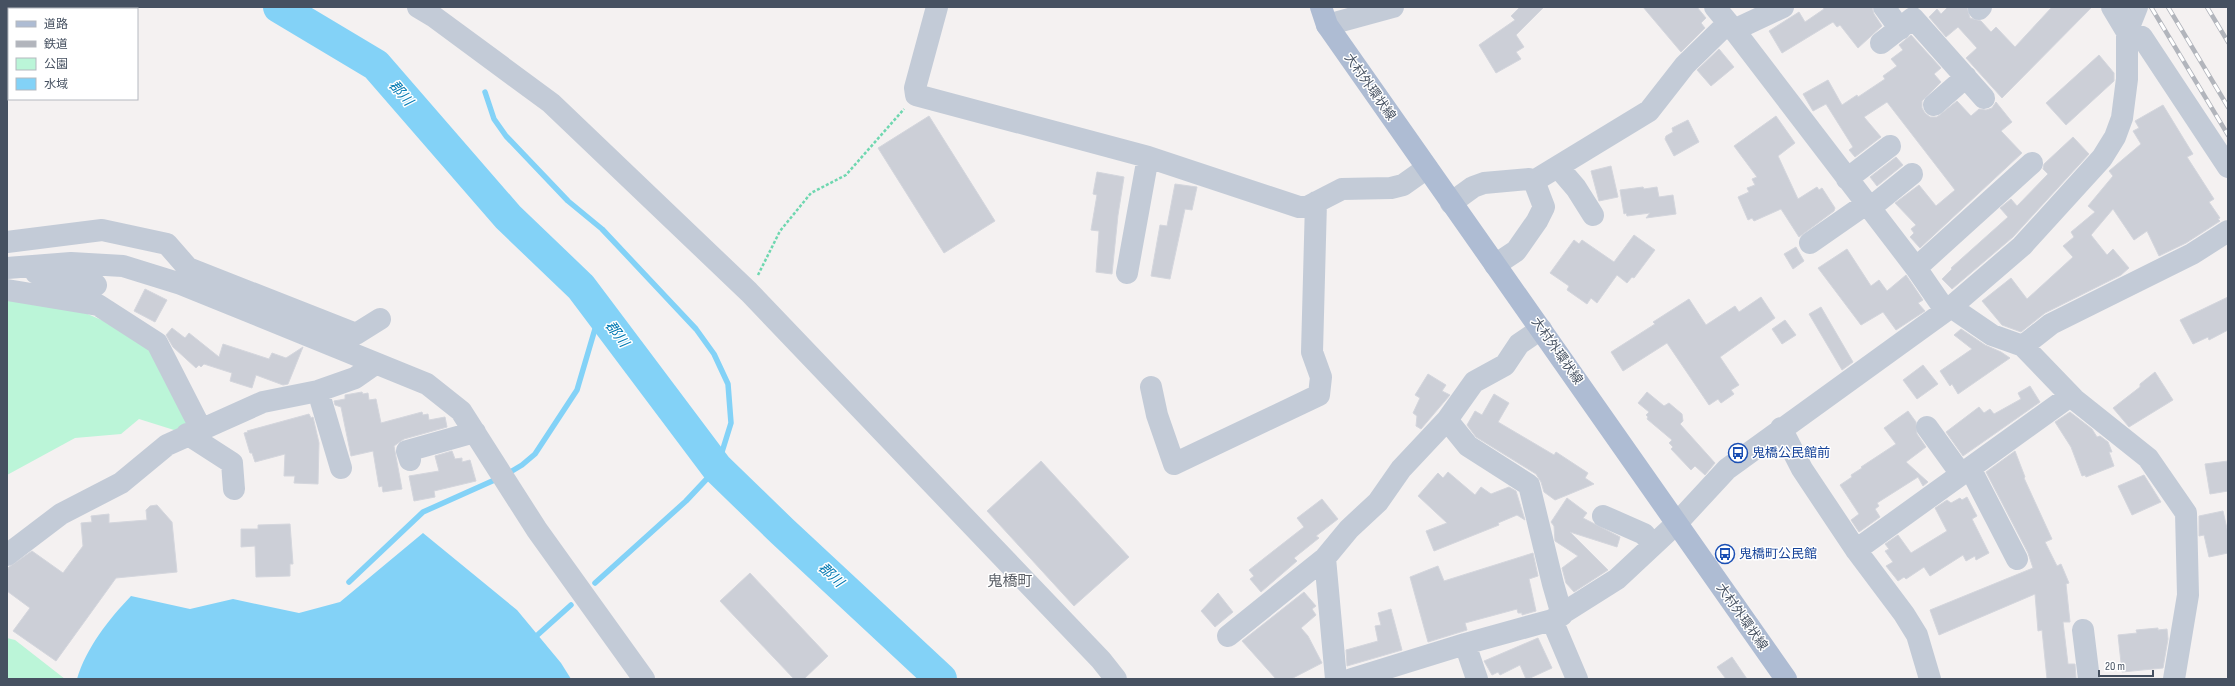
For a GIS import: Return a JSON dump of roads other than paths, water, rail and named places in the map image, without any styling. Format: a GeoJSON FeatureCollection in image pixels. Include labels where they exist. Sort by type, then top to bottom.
{"type":"FeatureCollection","features":[{"type":"Feature","properties":{"kind":"main road","name":"大村外環状線"},"geometry":{"type":"LineString","coordinates":[[1304,7],[1324,16],[1451,203],[1786,679]]}},
{"type":"Feature","properties":{"kind":"street"},"geometry":{"type":"LineString","coordinates":[[418,7],[434,16],[551,103],[749,292],[1100,660],[1116,679]]}},
{"type":"Feature","properties":{"kind":"street"},"geometry":{"type":"LineString","coordinates":[[937,7],[915,88],[916,95],[1148,157],[1300,207],[1306,207],[1342,189],[1391,188],[1403,185],[1427,168]]}},
{"type":"Feature","properties":{"kind":"street"},"geometry":{"type":"LineString","coordinates":[[1324,16],[1393,7]]}},
{"type":"Feature","properties":{"kind":"street"},"geometry":{"type":"LineString","coordinates":[[1715,7],[1732,27],[1847,179],[1948,308],[1992,335],[2023,346],[2074,399],[2106,422],[2148,458],[2186,513],[2188,595],[2174,679]]}},
{"type":"Feature","properties":{"kind":"street"},"geometry":{"type":"LineString","coordinates":[[1451,203],[1473,187],[1484,183],[1529,179],[1534,181],[1558,167],[1649,111],[1685,65],[1732,27],[1783,7]]}},
{"type":"Feature","properties":{"kind":"street"},"geometry":{"type":"LineString","coordinates":[[1884,7],[1900,29]]}},
{"type":"Feature","properties":{"kind":"street"},"geometry":{"type":"LineString","coordinates":[[2112,7],[2127,32],[2142,37],[2228,167]]}},
{"type":"Feature","properties":{"kind":"street"},"geometry":{"type":"LineString","coordinates":[[1352,679],[1465,644],[1557,618],[1617,579],[1677,523],[1727,469],[1781,428],[1948,308],[2022,246],[2102,158],[2112,142],[2122,118],[2127,79],[2127,32],[2137,7]]}},
{"type":"Feature","properties":{"kind":"street"},"geometry":{"type":"LineString","coordinates":[[1881,43],[1914,18],[1984,98]]}},
{"type":"Feature","properties":{"kind":"street"},"geometry":{"type":"LineString","coordinates":[[1934,105],[1966,77]]}},
{"type":"Feature","properties":{"kind":"street"},"geometry":{"type":"LineString","coordinates":[[1847,179],[1890,146]]}},
{"type":"Feature","properties":{"kind":"street"},"geometry":{"type":"LineString","coordinates":[[1127,273],[1148,157]]}},
{"type":"Feature","properties":{"kind":"street"},"geometry":{"type":"LineString","coordinates":[[1916,268],[2032,162]]}},
{"type":"Feature","properties":{"kind":"street"},"geometry":{"type":"LineString","coordinates":[[1558,167],[1576,188],[1593,215]]}},
{"type":"Feature","properties":{"kind":"street"},"geometry":{"type":"LineString","coordinates":[[1810,242],[1868,206],[1912,174]]}},
{"type":"Feature","properties":{"kind":"street"},"geometry":{"type":"LineString","coordinates":[[1495,265],[1516,251],[1537,221],[1544,207],[1534,181]]}},
{"type":"Feature","properties":{"kind":"street"},"geometry":{"type":"LineString","coordinates":[[1151,387],[1157,416],[1174,464],[1319,395],[1321,377],[1312,352],[1316,202]]}},
{"type":"Feature","properties":{"kind":"street"},"geometry":{"type":"LineString","coordinates":[[7,242],[102,230],[167,244],[188,268],[356,334],[380,319]]}},
{"type":"Feature","properties":{"kind":"street"},"geometry":{"type":"LineString","coordinates":[[2023,346],[2051,324],[2192,254],[2228,232]]}},
{"type":"Feature","properties":{"kind":"street"},"geometry":{"type":"LineString","coordinates":[[7,268],[71,263],[123,266],[181,284],[427,384],[461,411],[537,530],[644,679]]}},
{"type":"Feature","properties":{"kind":"street"},"geometry":{"type":"LineString","coordinates":[[7,268],[96,285]]}},
{"type":"Feature","properties":{"kind":"street"},"geometry":{"type":"LineString","coordinates":[[7,290],[98,305],[157,343],[194,432],[232,463],[234,489]]}},
{"type":"Feature","properties":{"kind":"street"},"geometry":{"type":"LineString","coordinates":[[1228,636],[1325,558],[1349,529],[1378,502],[1401,469],[1447,420],[1474,382],[1505,365],[1519,344],[1541,329]]}},
{"type":"Feature","properties":{"kind":"street"},"geometry":{"type":"LineString","coordinates":[[7,555],[61,514],[121,483],[166,445],[262,402],[318,391],[355,378],[375,364]]}},
{"type":"Feature","properties":{"kind":"street"},"geometry":{"type":"LineString","coordinates":[[318,391],[341,468]]}},
{"type":"Feature","properties":{"kind":"street"},"geometry":{"type":"LineString","coordinates":[[1856,550],[2070,396]]}},
{"type":"Feature","properties":{"kind":"street"},"geometry":{"type":"LineString","coordinates":[[1447,420],[1468,446],[1529,485],[1553,584],[1557,618],[1577,679]]}},
{"type":"Feature","properties":{"kind":"street"},"geometry":{"type":"LineString","coordinates":[[1927,427],[1966,471],[2017,559]]}},
{"type":"Feature","properties":{"kind":"street"},"geometry":{"type":"LineString","coordinates":[[1781,428],[1802,469],[1856,550],[1904,614],[1917,635],[1930,679]]}},
{"type":"Feature","properties":{"kind":"street"},"geometry":{"type":"LineString","coordinates":[[410,460],[407,451],[475,432]]}},
{"type":"Feature","properties":{"kind":"street"},"geometry":{"type":"LineString","coordinates":[[1603,516],[1644,534],[1653,546]]}},
{"type":"Feature","properties":{"kind":"street"},"geometry":{"type":"LineString","coordinates":[[1325,558],[1336,679]]}},
{"type":"Feature","properties":{"kind":"street"},"geometry":{"type":"LineString","coordinates":[[2083,630],[2089,679]]}},
{"type":"Feature","properties":{"kind":"street"},"geometry":{"type":"LineString","coordinates":[[1465,644],[1477,679]]}},
{"type":"Feature","properties":{"kind":"water"},"geometry":{"type":"Polygon","coordinates":[[[423,533],[517,610],[561,663],[571,679],[77,679],[86,656],[99,634],[131,596],[190,609],[233,599],[299,613],[340,602],[423,533]]]}},
{"type":"Feature","properties":{"kind":"waterway","name":"郡川"},"geometry":{"type":"LineString","coordinates":[[279,7],[376,65],[508,217],[581,287],[717,468],[782,531],[941,679]]}},
{"type":"Feature","properties":{"kind":"waterway"},"geometry":{"type":"LineString","coordinates":[[485,92],[494,119],[506,136],[568,201],[602,229],[696,329],[714,354],[728,384],[731,423],[717,468],[686,501],[595,583]]}},
{"type":"Feature","properties":{"kind":"waterway"},"geometry":{"type":"LineString","coordinates":[[507,474],[522,465],[535,454],[577,390],[600,312]]}},
{"type":"Feature","properties":{"kind":"waterway"},"geometry":{"type":"LineString","coordinates":[[349,582],[423,512],[499,478]]}},
{"type":"Feature","properties":{"kind":"waterway"},"geometry":{"type":"LineString","coordinates":[[533,639],[571,605]]}},
{"type":"Feature","properties":{"kind":"railway"},"geometry":{"type":"LineString","coordinates":[[2151,7],[2228,135]]}},
{"type":"Feature","properties":{"kind":"railway"},"geometry":{"type":"LineString","coordinates":[[2168,7],[2228,107]]}},
{"type":"Feature","properties":{"kind":"railway"},"geometry":{"type":"LineString","coordinates":[[2207,7],[2228,42]]}},
{"type":"Feature","properties":{"kind":"place","name":"鬼橋公民館前"},"geometry":{"type":"Point","coordinates":[1738,453]}},
{"type":"Feature","properties":{"kind":"place","name":"鬼橋町公民館"},"geometry":{"type":"Point","coordinates":[1725,554]}},
{"type":"Feature","properties":{"kind":"district","name":"鬼橋町"},"geometry":{"type":"Point","coordinates":[1010,581]}}]}
